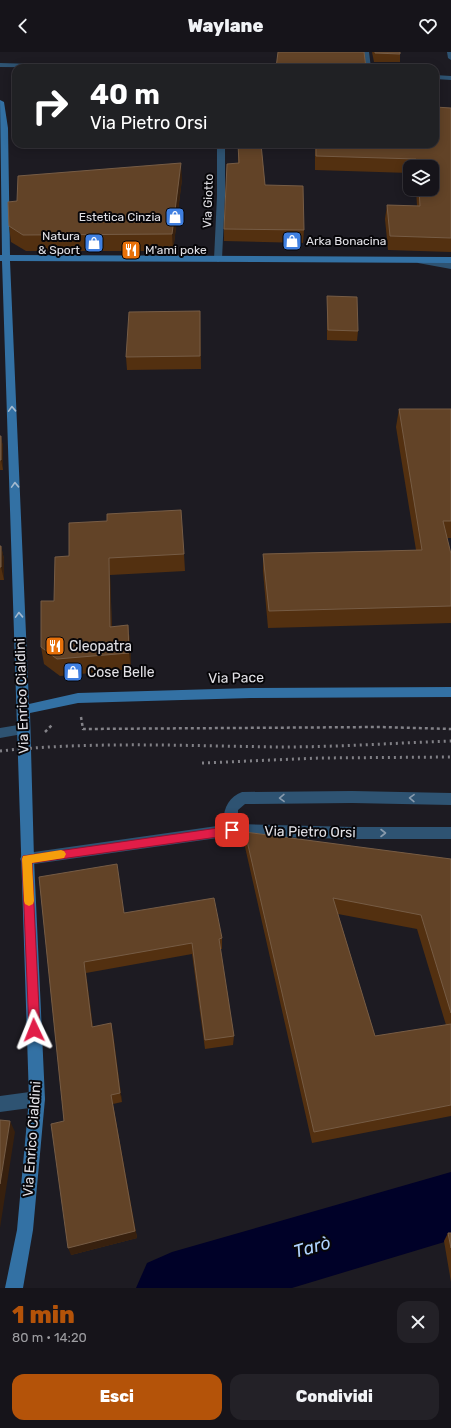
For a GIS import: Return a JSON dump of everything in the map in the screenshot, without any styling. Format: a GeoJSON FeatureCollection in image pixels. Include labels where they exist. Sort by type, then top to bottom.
{"type":"FeatureCollection","features":[{"type":"Feature","properties":{"kind":"street"},"geometry":{"type":"LineString","coordinates":[[366,52],[368,64]]}},
{"type":"Feature","properties":{"kind":"street"},"geometry":{"type":"LineString","coordinates":[[450,52],[451,58]]}},
{"type":"Feature","properties":{"kind":"street"},"geometry":{"type":"LineString","coordinates":[[0,65],[12,65]]}},
{"type":"Feature","properties":{"kind":"street"},"geometry":{"type":"LineString","coordinates":[[439,77],[451,78]]}},
{"type":"Feature","properties":{"kind":"street","name":"Via Enrico Cialdini"},"geometry":{"type":"LineString","coordinates":[[0,102],[4,128],[2,161],[3,257],[24,710],[27,859],[38,1099],[25,1230],[14,1288]]}},
{"type":"Feature","properties":{"kind":"street","name":"Via Giotto"},"geometry":{"type":"LineString","coordinates":[[218,259],[221,196],[221,148]]}},
{"type":"Feature","properties":{"kind":"street"},"geometry":{"type":"LineString","coordinates":[[3,257],[418,261],[451,260]]}},
{"type":"Feature","properties":{"kind":"street"},"geometry":{"type":"LineString","coordinates":[[418,261],[451,266]]}},
{"type":"Feature","properties":{"kind":"street","name":"Via Pace"},"geometry":{"type":"LineString","coordinates":[[24,710],[78,698],[251,693],[451,692]]}},
{"type":"Feature","properties":{"kind":"street"},"geometry":{"type":"LineString","coordinates":[[0,733],[24,729]]}},
{"type":"Feature","properties":{"kind":"street"},"geometry":{"type":"LineString","coordinates":[[232,830],[230,820],[232,808],[242,798],[352,797],[451,799]]}},
{"type":"Feature","properties":{"kind":"street","name":"Via Pietro Orsi"},"geometry":{"type":"LineString","coordinates":[[27,859],[232,830],[354,833],[451,833]]}},
{"type":"Feature","properties":{"kind":"street"},"geometry":{"type":"LineString","coordinates":[[0,1104],[38,1099]]}},
{"type":"Feature","properties":{"kind":"path"},"geometry":{"type":"LineString","coordinates":[[83,730],[372,727],[451,729]]}},
{"type":"Feature","properties":{"kind":"building"},"geometry":{"type":"Polygon","coordinates":[[[278,52],[364,52],[366,64],[276,64],[278,52]]]}},
{"type":"Feature","properties":{"kind":"building"},"geometry":{"type":"Polygon","coordinates":[[[400,52],[400,54],[375,53],[400,52]]]}},
{"type":"Feature","properties":{"kind":"building"},"geometry":{"type":"Polygon","coordinates":[[[439,107],[451,108],[451,238],[390,236],[387,205],[420,206],[419,196],[439,196],[439,160],[316,156],[316,148],[439,148],[439,107]]]}},
{"type":"Feature","properties":{"kind":"building"},"geometry":{"type":"Polygon","coordinates":[[[238,148],[261,148],[265,185],[303,186],[304,230],[224,229],[227,164],[239,163],[238,148]]]}},
{"type":"Feature","properties":{"kind":"building"},"geometry":{"type":"Polygon","coordinates":[[[181,163],[172,234],[23,235],[9,226],[8,202],[17,201],[18,176],[181,163]]]}},
{"type":"Feature","properties":{"kind":"building"},"geometry":{"type":"Polygon","coordinates":[[[327,296],[357,297],[358,331],[328,330],[327,296]]]}},
{"type":"Feature","properties":{"kind":"building"},"geometry":{"type":"Polygon","coordinates":[[[200,311],[200,356],[126,357],[129,312],[200,311]]]}},
{"type":"Feature","properties":{"kind":"building"},"geometry":{"type":"Polygon","coordinates":[[[399,409],[451,409],[451,521],[443,521],[451,554],[451,606],[269,611],[263,554],[422,550],[399,409]]]}},
{"type":"Feature","properties":{"kind":"building"},"geometry":{"type":"Polygon","coordinates":[[[1,436],[1,460],[0,460],[1,436]]]}},
{"type":"Feature","properties":{"kind":"building"},"geometry":{"type":"Polygon","coordinates":[[[181,510],[184,554],[109,558],[110,627],[128,625],[129,653],[57,659],[41,647],[41,601],[54,601],[55,557],[69,556],[69,523],[107,521],[107,514],[181,510]]]}},
{"type":"Feature","properties":{"kind":"building"},"geometry":{"type":"Polygon","coordinates":[[[1,546],[1,567],[0,567],[1,546]]]}},
{"type":"Feature","properties":{"kind":"building"},"geometry":{"type":"Polygon","coordinates":[[[245,832],[451,859],[451,1013],[421,915],[333,898],[375,1036],[451,1024],[451,1105],[314,1132],[245,832]]]}},
{"type":"Feature","properties":{"kind":"building"},"geometry":{"type":"Polygon","coordinates":[[[117,864],[124,913],[214,898],[222,938],[219,939],[234,1036],[205,1040],[192,943],[84,962],[92,1027],[111,1023],[120,1093],[111,1095],[135,1231],[68,1248],[51,1124],[64,1121],[39,877],[117,864]]]}},
{"type":"Feature","properties":{"kind":"building"},"geometry":{"type":"Polygon","coordinates":[[[0,1120],[10,1121],[0,1184],[0,1120]]]}},
{"type":"Feature","properties":{"kind":"building"},"geometry":{"type":"Polygon","coordinates":[[[448,1233],[451,1233],[451,1248],[448,1233]]]}},
{"type":"Feature","properties":{"kind":"waterway","name":"Tarò"},"geometry":{"type":"LineString","coordinates":[[172,1288],[451,1206]]}},
{"type":"Feature","properties":{"kind":"railway"},"geometry":{"type":"LineString","coordinates":[[0,751],[105,745],[302,747],[451,741]]}},
{"type":"Feature","properties":{"kind":"railway"},"geometry":{"type":"LineString","coordinates":[[202,763],[319,758],[451,757]]}},
{"type":"Feature","properties":{"kind":"slow traffic"},"geometry":{"type":"LineString","coordinates":[[29,901],[27,859],[61,854]]}},
{"type":"Feature","properties":{"kind":"place","name":"Estetica Cinzia"},"geometry":{"type":"Point","coordinates":[175,217]}},
{"type":"Feature","properties":{"kind":"place","name":"Arka Bonacina"},"geometry":{"type":"Point","coordinates":[292,241]}},
{"type":"Feature","properties":{"kind":"place","name":"Natura & Sport"},"geometry":{"type":"Point","coordinates":[94,243]}},
{"type":"Feature","properties":{"kind":"place","name":"M'ami poke"},"geometry":{"type":"Point","coordinates":[131,250]}},
{"type":"Feature","properties":{"kind":"place","name":"Cleopatra"},"geometry":{"type":"Point","coordinates":[55,646]}},
{"type":"Feature","properties":{"kind":"place","name":"Cose Belle"},"geometry":{"type":"Point","coordinates":[73,672]}},
{"type":"Feature","properties":{"kind":"route"},"geometry":{"type":"LineString","coordinates":[[34,1030],[27,859],[232,830]]}}]}
